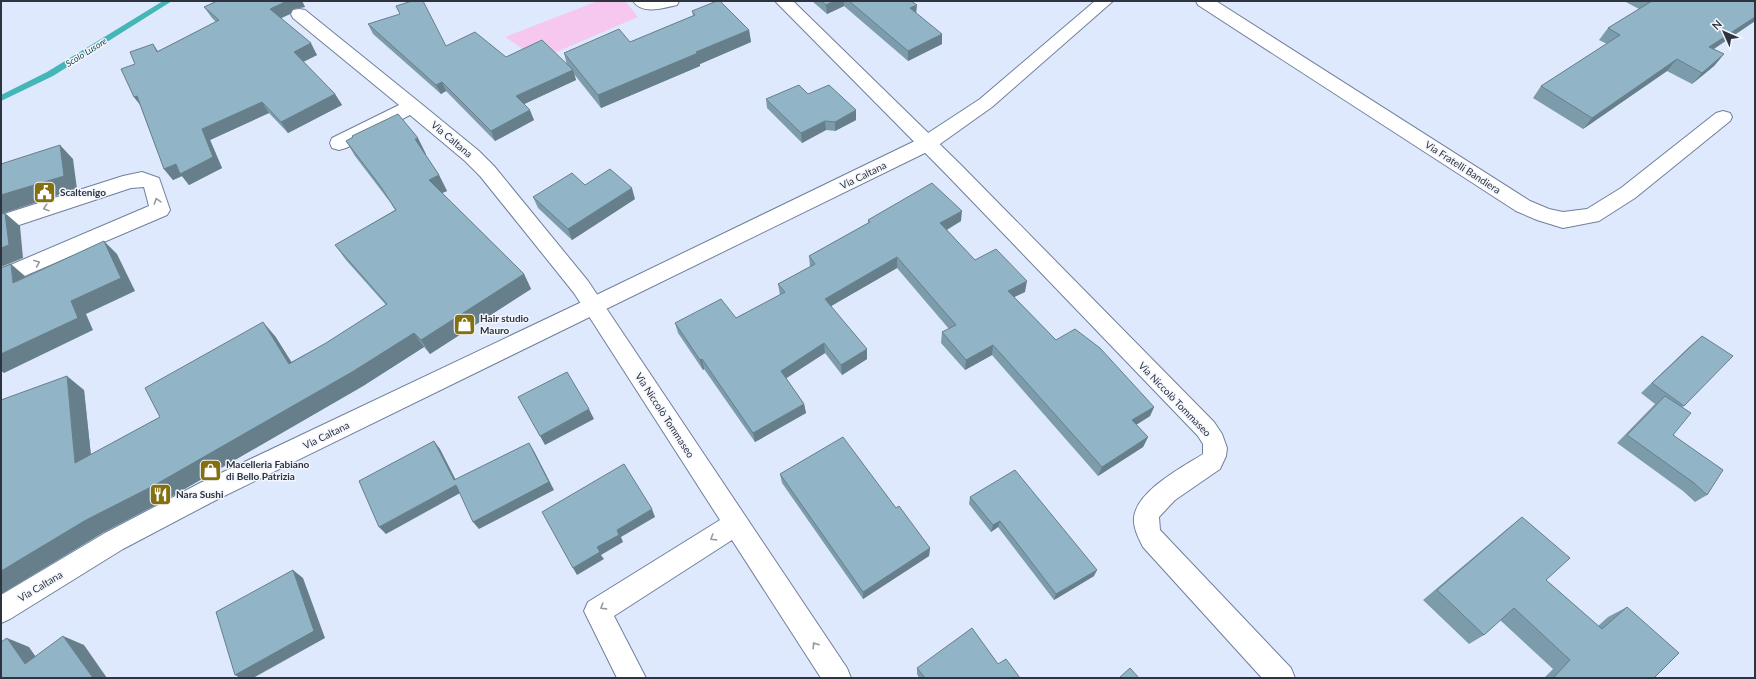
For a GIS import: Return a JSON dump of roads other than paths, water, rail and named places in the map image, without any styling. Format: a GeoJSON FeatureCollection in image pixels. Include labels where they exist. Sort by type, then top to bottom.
{"type":"FeatureCollection","features":[{"type":"Feature","properties":{"kind":"street"},"geometry":{"type":"LineString","coordinates":[[641,1],[643,3],[653,5],[671,1]]}},
{"type":"Feature","properties":{"kind":"street","name":"Via Niccolò Tommaseo"},"geometry":{"type":"LineString","coordinates":[[783,1],[926,144],[1189,412],[1214,440],[1216,451],[1212,461],[1153,503],[1146,514],[1147,530],[1152,539],[1281,678]]}},
{"type":"Feature","properties":{"kind":"street","name":"Via Caltana"},"geometry":{"type":"LineString","coordinates":[[1,610],[114,541],[209,491],[926,144],[986,103],[1105,1]]}},
{"type":"Feature","properties":{"kind":"street","name":"Via Fratelli Bandiera"},"geometry":{"type":"LineString","coordinates":[[1204,1],[1523,206],[1544,215],[1563,220],[1592,216],[1608,207],[1724,117]]}},
{"type":"Feature","properties":{"kind":"street","name":"Via Caltana"},"geometry":{"type":"LineString","coordinates":[[299,14],[472,156],[487,172],[581,287],[594,306]]}},
{"type":"Feature","properties":{"kind":"street"},"geometry":{"type":"LineString","coordinates":[[339,143],[412,106]]}},
{"type":"Feature","properties":{"kind":"street"},"geometry":{"type":"LineString","coordinates":[[1,223],[130,181],[142,180],[152,183],[160,210],[1,278]]}},
{"type":"Feature","properties":{"kind":"street","name":"Via Niccolò Tommaseo"},"geometry":{"type":"LineString","coordinates":[[594,306],[837,678]]}},
{"type":"Feature","properties":{"kind":"street"},"geometry":{"type":"LineString","coordinates":[[632,678],[597,611],[736,524]]}},
{"type":"Feature","properties":{"kind":"waterway","name":"Scolo Lusore"},"geometry":{"type":"LineString","coordinates":[[1,98],[50,74],[168,1]]}},
{"type":"Feature","properties":{"kind":"place","name":"Scaltenigo"},"geometry":{"type":"Point","coordinates":[44,192]}},
{"type":"Feature","properties":{"kind":"place","name":"Hair studio Mauro"},"geometry":{"type":"Point","coordinates":[464,324]}},
{"type":"Feature","properties":{"kind":"place","name":"Macelleria Fabiano di Bello Patrizia"},"geometry":{"type":"Point","coordinates":[210,470]}},
{"type":"Feature","properties":{"kind":"place","name":"Nara Sushi"},"geometry":{"type":"Point","coordinates":[161,494]}}]}
